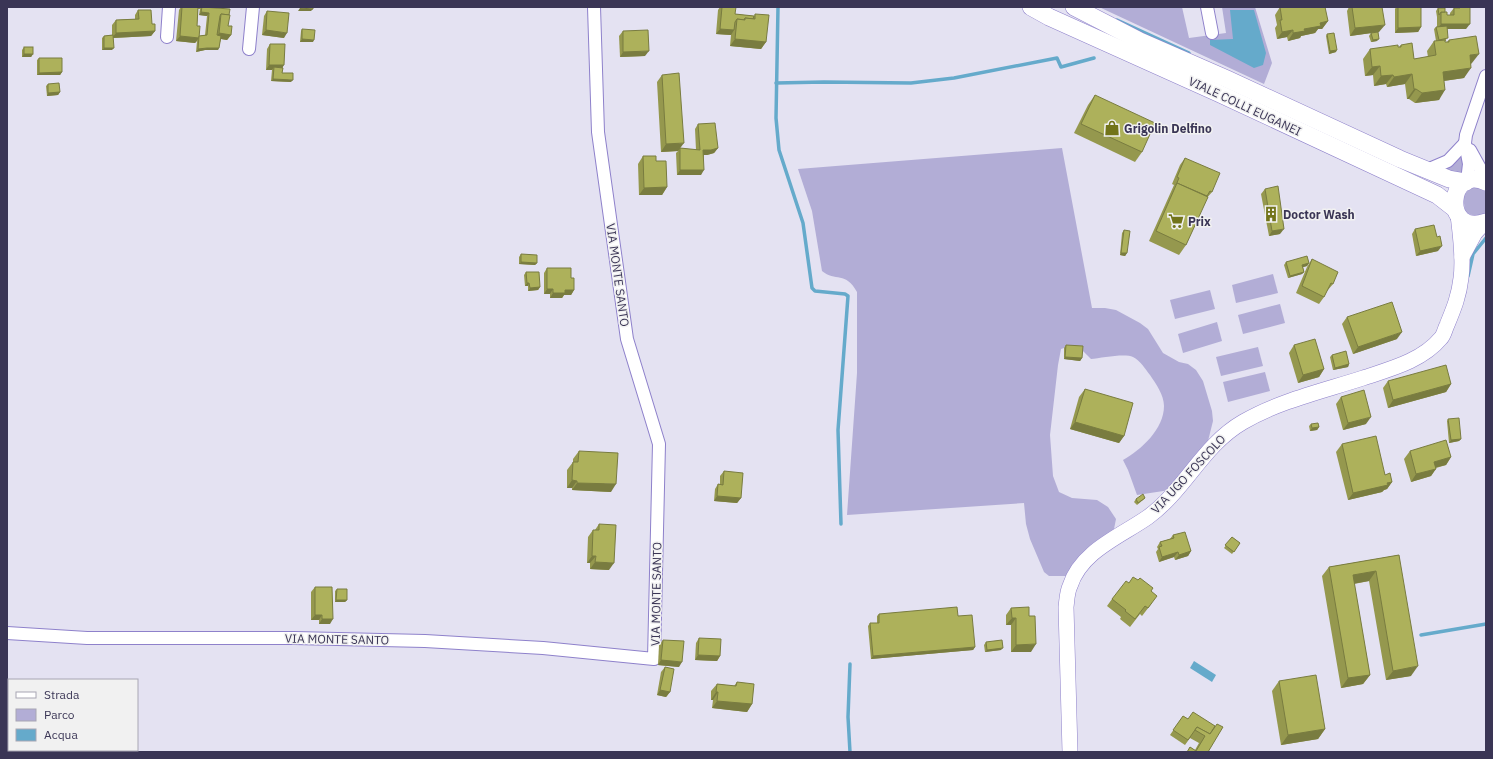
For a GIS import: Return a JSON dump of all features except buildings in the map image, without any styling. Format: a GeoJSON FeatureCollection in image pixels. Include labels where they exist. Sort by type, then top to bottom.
{"type":"FeatureCollection","features":[{"type":"Feature","properties":{"kind":"main road","name":"VIALE COLLI EUGANEI"},"geometry":{"type":"LineString","coordinates":[[1031,7],[1049,17],[1437,194],[1457,212],[1461,218],[1470,223],[1480,224],[1486,222]]}},
{"type":"Feature","properties":{"kind":"main road","name":"VIALE COLLI EUGANEI"},"geometry":{"type":"LineString","coordinates":[[1074,7],[1140,41],[1227,79],[1400,159],[1449,179],[1467,182],[1486,180]]}},
{"type":"Feature","properties":{"kind":"main road"},"geometry":{"type":"LineString","coordinates":[[1457,212],[1454,199],[1455,194],[1461,185],[1467,182]]}},
{"type":"Feature","properties":{"kind":"street"},"geometry":{"type":"LineString","coordinates":[[167,37],[169,7]]}},
{"type":"Feature","properties":{"kind":"street"},"geometry":{"type":"LineString","coordinates":[[249,49],[253,7]]}},
{"type":"Feature","properties":{"kind":"street","name":"VIA MONTE SANTO"},"geometry":{"type":"LineString","coordinates":[[7,634],[87,638],[294,638],[425,641],[543,648],[654,659],[659,444],[627,340],[598,132],[594,7]]}},
{"type":"Feature","properties":{"kind":"street"},"geometry":{"type":"LineString","coordinates":[[1208,7],[1212,33]]}},
{"type":"Feature","properties":{"kind":"street"},"geometry":{"type":"LineString","coordinates":[[1467,182],[1469,164],[1466,135],[1486,76]]}},
{"type":"Feature","properties":{"kind":"street"},"geometry":{"type":"LineString","coordinates":[[1427,170],[1448,161],[1466,142]]}},
{"type":"Feature","properties":{"kind":"street"},"geometry":{"type":"LineString","coordinates":[[1466,142],[1486,180]]}},
{"type":"Feature","properties":{"kind":"street","name":"VIA UGO FOSCOLO"},"geometry":{"type":"LineString","coordinates":[[1070,752],[1066,607],[1069,586],[1078,568],[1100,548],[1150,516],[1168,499],[1211,447],[1225,433],[1242,422],[1261,412],[1288,402],[1402,365],[1425,353],[1441,338],[1458,299],[1461,277],[1462,257],[1457,212]]}},
{"type":"Feature","properties":{"kind":"street","name":"VIA UGO FOSCOLO"},"geometry":{"type":"LineString","coordinates":[[1462,257],[1475,233],[1486,222]]}},
{"type":"Feature","properties":{"kind":"green space"},"geometry":{"type":"Polygon","coordinates":[[[1099,7],[1182,7],[1189,38],[1226,33],[1222,7],[1255,7],[1272,63],[1264,84],[1099,7]]]}},
{"type":"Feature","properties":{"kind":"green space"},"geometry":{"type":"Polygon","coordinates":[[[1062,148],[1092,308],[1116,310],[1140,323],[1148,329],[1163,353],[1179,362],[1188,364],[1196,370],[1203,381],[1212,411],[1213,421],[1207,445],[1170,490],[1137,495],[1123,460],[1144,445],[1156,431],[1163,415],[1164,406],[1163,398],[1159,390],[1143,365],[1133,357],[1119,356],[1091,359],[1081,349],[1061,349],[1050,435],[1053,476],[1059,492],[1072,498],[1097,500],[1108,507],[1116,519],[1111,538],[1069,576],[1049,576],[1044,572],[1030,539],[1026,524],[1024,503],[847,515],[857,373],[857,292],[849,281],[831,276],[822,271],[812,211],[798,169],[1062,148]]]}},
{"type":"Feature","properties":{"kind":"green space"},"geometry":{"type":"Polygon","coordinates":[[[1462,156],[1463,168],[1460,174],[1442,170],[1450,167],[1462,156]]]}},
{"type":"Feature","properties":{"kind":"green space"},"geometry":{"type":"Polygon","coordinates":[[[1474,187],[1484,189],[1486,191],[1486,213],[1481,216],[1472,215],[1465,211],[1463,196],[1469,189],[1474,187]]]}},
{"type":"Feature","properties":{"kind":"green space"},"geometry":{"type":"Polygon","coordinates":[[[1273,274],[1278,293],[1236,303],[1232,285],[1273,274]]]}},
{"type":"Feature","properties":{"kind":"green space"},"geometry":{"type":"Polygon","coordinates":[[[1210,290],[1215,309],[1175,319],[1170,300],[1210,290]]]}},
{"type":"Feature","properties":{"kind":"green space"},"geometry":{"type":"Polygon","coordinates":[[[1280,304],[1285,323],[1243,334],[1238,315],[1280,304]]]}},
{"type":"Feature","properties":{"kind":"green space"},"geometry":{"type":"Polygon","coordinates":[[[1217,322],[1222,341],[1183,353],[1178,334],[1217,322]]]}},
{"type":"Feature","properties":{"kind":"green space"},"geometry":{"type":"Polygon","coordinates":[[[1258,347],[1263,366],[1221,376],[1216,357],[1258,347]]]}},
{"type":"Feature","properties":{"kind":"green space"},"geometry":{"type":"Polygon","coordinates":[[[1265,372],[1270,391],[1228,402],[1223,382],[1265,372]]]}},
{"type":"Feature","properties":{"kind":"water"},"geometry":{"type":"Polygon","coordinates":[[[1230,10],[1254,10],[1266,53],[1263,65],[1254,68],[1210,45],[1210,40],[1233,39],[1230,10]]]}},
{"type":"Feature","properties":{"kind":"water"},"geometry":{"type":"Polygon","coordinates":[[[1194,661],[1216,675],[1212,682],[1190,668],[1194,661]]]}},
{"type":"Feature","properties":{"kind":"waterway"},"geometry":{"type":"LineString","coordinates":[[778,7],[776,118],[779,150],[803,223],[812,288],[815,291],[845,294],[848,296],[838,430],[841,524]]}},
{"type":"Feature","properties":{"kind":"waterway"},"geometry":{"type":"LineString","coordinates":[[1117,20],[1189,53]]}},
{"type":"Feature","properties":{"kind":"waterway"},"geometry":{"type":"LineString","coordinates":[[776,83],[911,83],[954,78],[1057,58],[1061,67],[1094,58]]}},
{"type":"Feature","properties":{"kind":"waterway"},"geometry":{"type":"LineString","coordinates":[[1468,276],[1473,254],[1486,238]]}},
{"type":"Feature","properties":{"kind":"waterway"},"geometry":{"type":"LineString","coordinates":[[1421,635],[1486,624]]}},
{"type":"Feature","properties":{"kind":"waterway"},"geometry":{"type":"LineString","coordinates":[[850,664],[848,717],[850,752]]}},
{"type":"Feature","properties":{"kind":"place","name":"Grigolin Delfino"},"geometry":{"type":"Point","coordinates":[1112,128]}},
{"type":"Feature","properties":{"kind":"place","name":"Doctor Wash"},"geometry":{"type":"Point","coordinates":[1271,214]}},
{"type":"Feature","properties":{"kind":"place","name":"Prix"},"geometry":{"type":"Point","coordinates":[1176,221]}}]}
